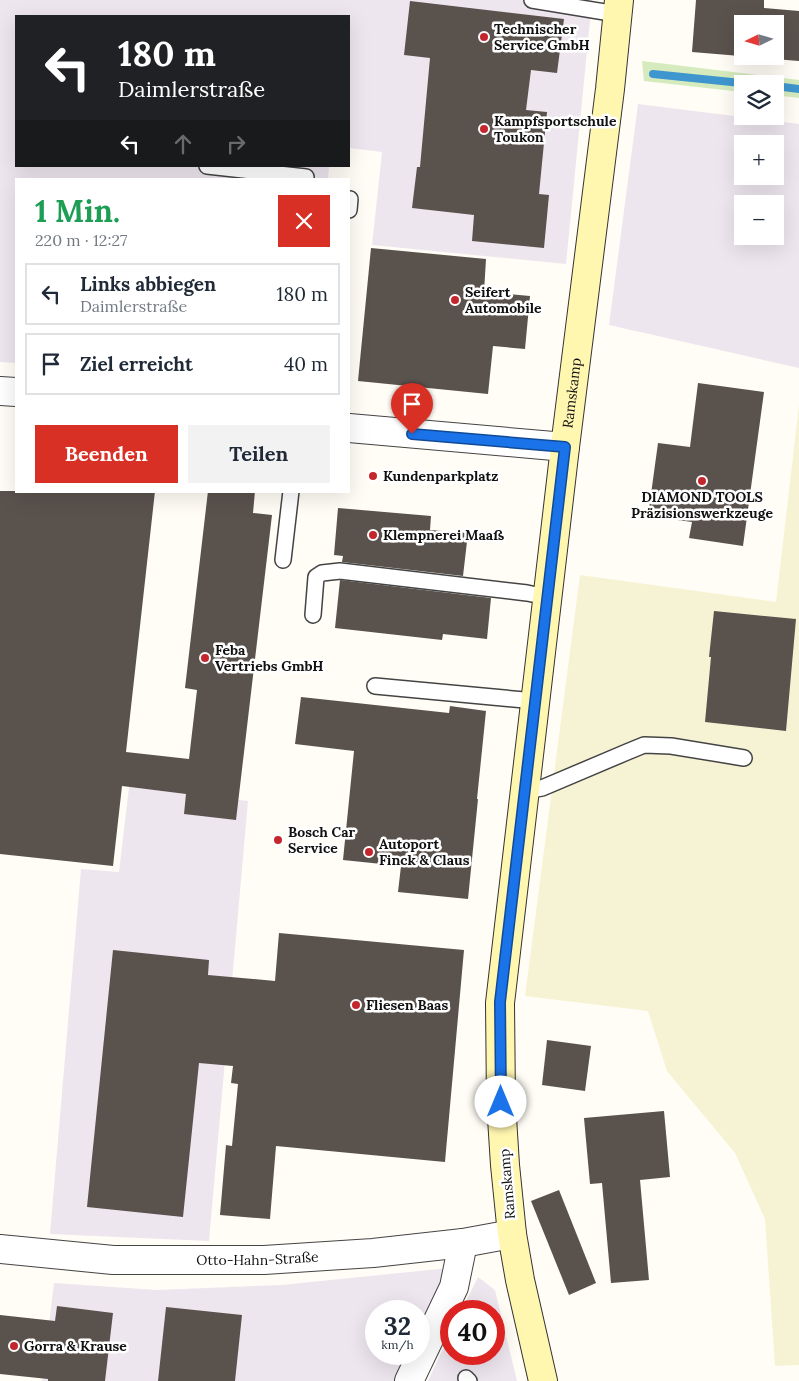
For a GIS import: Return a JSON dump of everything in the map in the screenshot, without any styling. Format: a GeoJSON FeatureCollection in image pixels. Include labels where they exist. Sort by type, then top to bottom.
{"type":"FeatureCollection","features":[{"type":"Feature","properties":{"kind":"street","name":"Ramskamp"},"geometry":{"type":"LineString","coordinates":[[543,1381],[520,1280],[512,1234],[501,1102],[500,1002],[618,7]]}},
{"type":"Feature","properties":{"kind":"street"},"geometry":{"type":"LineString","coordinates":[[0,391],[15,392]]}},
{"type":"Feature","properties":{"kind":"street"},"geometry":{"type":"LineString","coordinates":[[350,428],[565,447]]}},
{"type":"Feature","properties":{"kind":"street","name":"Otto-Hahn-Straße"},"geometry":{"type":"LineString","coordinates":[[0,1249],[113,1260],[264,1260],[373,1253],[463,1243],[512,1234]]}},
{"type":"Feature","properties":{"kind":"street"},"geometry":{"type":"LineString","coordinates":[[409,1381],[454,1287],[463,1243]]}},
{"type":"Feature","properties":{"kind":"lane"},"geometry":{"type":"LineString","coordinates":[[532,0],[618,7]]}},
{"type":"Feature","properties":{"kind":"lane"},"geometry":{"type":"LineString","coordinates":[[216,167],[306,178]]}},
{"type":"Feature","properties":{"kind":"lane"},"geometry":{"type":"LineString","coordinates":[[283,560],[291,493]]}},
{"type":"Feature","properties":{"kind":"lane"},"geometry":{"type":"LineString","coordinates":[[313,614],[316,577],[322,573],[340,571],[547,597]]}},
{"type":"Feature","properties":{"kind":"lane"},"geometry":{"type":"LineString","coordinates":[[375,686],[535,701]]}},
{"type":"Feature","properties":{"kind":"lane"},"geometry":{"type":"LineString","coordinates":[[525,791],[542,788],[644,746],[671,746],[744,758]]}},
{"type":"Feature","properties":{"kind":"shaded area"},"geometry":{"type":"Polygon","coordinates":[[[0,0],[592,0],[566,264],[372,245],[382,152],[350,148],[350,15],[15,15],[15,167],[329,167],[328,178],[15,178],[15,363],[0,362],[0,0]]]}},
{"type":"Feature","properties":{"kind":"shaded area"},"geometry":{"type":"Polygon","coordinates":[[[638,104],[734,116],[734,125],[784,125],[784,122],[799,124],[799,368],[609,325],[638,104]]]}},
{"type":"Feature","properties":{"kind":"shaded area"},"geometry":{"type":"Polygon","coordinates":[[[799,405],[799,1365],[775,1366],[765,1219],[735,1153],[667,1071],[648,1011],[525,996],[580,575],[776,602],[799,405]]]}},
{"type":"Feature","properties":{"kind":"shaded area"},"geometry":{"type":"Polygon","coordinates":[[[129,787],[248,801],[209,1241],[50,1234],[81,869],[119,872],[129,787]]]}},
{"type":"Feature","properties":{"kind":"shaded area"},"geometry":{"type":"Polygon","coordinates":[[[449,1268],[430,1312],[430,1300],[365,1300],[365,1365],[406,1365],[399,1381],[42,1381],[54,1283],[157,1290],[281,1285],[449,1268]]]}},
{"type":"Feature","properties":{"kind":"shaded area"},"geometry":{"type":"Polygon","coordinates":[[[478,1277],[495,1290],[497,1300],[466,1300],[478,1277]]]}},
{"type":"Feature","properties":{"kind":"shaded area"},"geometry":{"type":"Polygon","coordinates":[[[505,1331],[517,1381],[428,1381],[440,1355],[440,1365],[505,1365],[505,1331]]]}},
{"type":"Feature","properties":{"kind":"green space"},"geometry":{"type":"Polygon","coordinates":[[[642,61],[758,75],[734,75],[734,91],[644,81],[642,61]]]}},
{"type":"Feature","properties":{"kind":"green space"},"geometry":{"type":"Polygon","coordinates":[[[784,78],[799,80],[799,98],[784,96],[784,78]]]}},
{"type":"Feature","properties":{"kind":"building"},"geometry":{"type":"Polygon","coordinates":[[[696,0],[764,0],[764,8],[799,11],[799,61],[784,60],[784,15],[734,15],[734,56],[692,52],[696,0]]]}},
{"type":"Feature","properties":{"kind":"building"},"geometry":{"type":"Polygon","coordinates":[[[410,1],[564,19],[557,73],[531,70],[526,110],[547,112],[539,194],[549,195],[544,248],[472,241],[474,215],[412,208],[417,167],[420,167],[430,58],[404,55],[410,1]]]}},
{"type":"Feature","properties":{"kind":"building"},"geometry":{"type":"Polygon","coordinates":[[[371,248],[486,259],[484,292],[530,296],[525,349],[493,346],[488,394],[358,381],[371,248]]]}},
{"type":"Feature","properties":{"kind":"building","name":"DIAMOND TOOLS Präzisionswerkzeuge"},"geometry":{"type":"Polygon","coordinates":[[[698,383],[764,392],[743,546],[689,538],[692,522],[648,516],[658,443],[690,447],[698,383]]]}},
{"type":"Feature","properties":{"kind":"building"},"geometry":{"type":"Polygon","coordinates":[[[0,491],[15,491],[15,493],[155,493],[126,752],[189,759],[197,690],[185,688],[208,493],[255,493],[253,513],[272,515],[236,820],[184,814],[186,794],[122,786],[113,866],[0,854],[0,491]]]}},
{"type":"Feature","properties":{"kind":"building"},"geometry":{"type":"Polygon","coordinates":[[[338,508],[431,516],[430,530],[468,533],[463,576],[342,562],[343,556],[334,555],[338,508]]]}},
{"type":"Feature","properties":{"kind":"building"},"geometry":{"type":"Polygon","coordinates":[[[340,580],[491,598],[487,639],[443,634],[442,640],[335,628],[340,580]]]}},
{"type":"Feature","properties":{"kind":"building"},"geometry":{"type":"Polygon","coordinates":[[[714,611],[796,619],[786,731],[705,722],[714,611]]]}},
{"type":"Feature","properties":{"kind":"building"},"geometry":{"type":"Polygon","coordinates":[[[301,697],[449,713],[450,706],[486,711],[468,899],[398,892],[401,866],[343,860],[354,751],[295,744],[301,697]]]}},
{"type":"Feature","properties":{"kind":"building"},"geometry":{"type":"Polygon","coordinates":[[[279,933],[464,950],[445,1162],[276,1146],[270,1219],[220,1215],[226,1145],[232,1146],[238,1084],[231,1083],[233,1066],[199,1063],[183,1217],[87,1207],[113,950],[209,960],[208,975],[275,981],[279,933]]]}},
{"type":"Feature","properties":{"kind":"building"},"geometry":{"type":"Polygon","coordinates":[[[547,1040],[591,1046],[585,1091],[542,1085],[547,1040]]]}},
{"type":"Feature","properties":{"kind":"building"},"geometry":{"type":"Polygon","coordinates":[[[664,1111],[670,1177],[640,1180],[649,1280],[611,1283],[602,1183],[590,1184],[584,1118],[664,1111]]]}},
{"type":"Feature","properties":{"kind":"building"},"geometry":{"type":"Polygon","coordinates":[[[559,1190],[596,1283],[569,1295],[531,1201],[559,1190]]]}},
{"type":"Feature","properties":{"kind":"building"},"geometry":{"type":"Polygon","coordinates":[[[57,1306],[113,1313],[105,1381],[48,1381],[48,1379],[0,1374],[0,1315],[55,1321],[57,1306]]]}},
{"type":"Feature","properties":{"kind":"building"},"geometry":{"type":"Polygon","coordinates":[[[166,1307],[242,1315],[235,1381],[158,1381],[166,1307]]]}},
{"type":"Feature","properties":{"kind":"waterway"},"geometry":{"type":"LineString","coordinates":[[653,74],[734,82]]}},
{"type":"Feature","properties":{"kind":"waterway"},"geometry":{"type":"LineString","coordinates":[[784,87],[799,89]]}},
{"type":"Feature","properties":{"kind":"place","name":"Technischer Service GmbH"},"geometry":{"type":"Point","coordinates":[484,37]}},
{"type":"Feature","properties":{"kind":"place","name":"Kampfsportschule Toukon"},"geometry":{"type":"Point","coordinates":[484,129]}},
{"type":"Feature","properties":{"kind":"place","name":"Seifert Automobile"},"geometry":{"type":"Point","coordinates":[455,300]}},
{"type":"Feature","properties":{"kind":"place","name":"Kundenparkplatz"},"geometry":{"type":"Point","coordinates":[373,476]}},
{"type":"Feature","properties":{"kind":"place","name":"DIAMOND TOOLS Präzisionswerkzeuge"},"geometry":{"type":"Point","coordinates":[702,481]}},
{"type":"Feature","properties":{"kind":"place","name":"Klempnerei Maaß"},"geometry":{"type":"Point","coordinates":[373,535]}},
{"type":"Feature","properties":{"kind":"place","name":"Feba Vertriebs GmbH"},"geometry":{"type":"Point","coordinates":[205,658]}},
{"type":"Feature","properties":{"kind":"place","name":"Bosch Car Service"},"geometry":{"type":"Point","coordinates":[278,840]}},
{"type":"Feature","properties":{"kind":"place","name":"Autoport Finck & Claus"},"geometry":{"type":"Point","coordinates":[369,852]}},
{"type":"Feature","properties":{"kind":"place","name":"Fliesen Baas"},"geometry":{"type":"Point","coordinates":[356,1005]}},
{"type":"Feature","properties":{"kind":"place","name":"Gorra & Krause"},"geometry":{"type":"Point","coordinates":[14,1346]}},
{"type":"Feature","properties":{"kind":"route"},"geometry":{"type":"LineString","coordinates":[[412,434],[565,447],[500,1002],[501,1102]]}}]}
